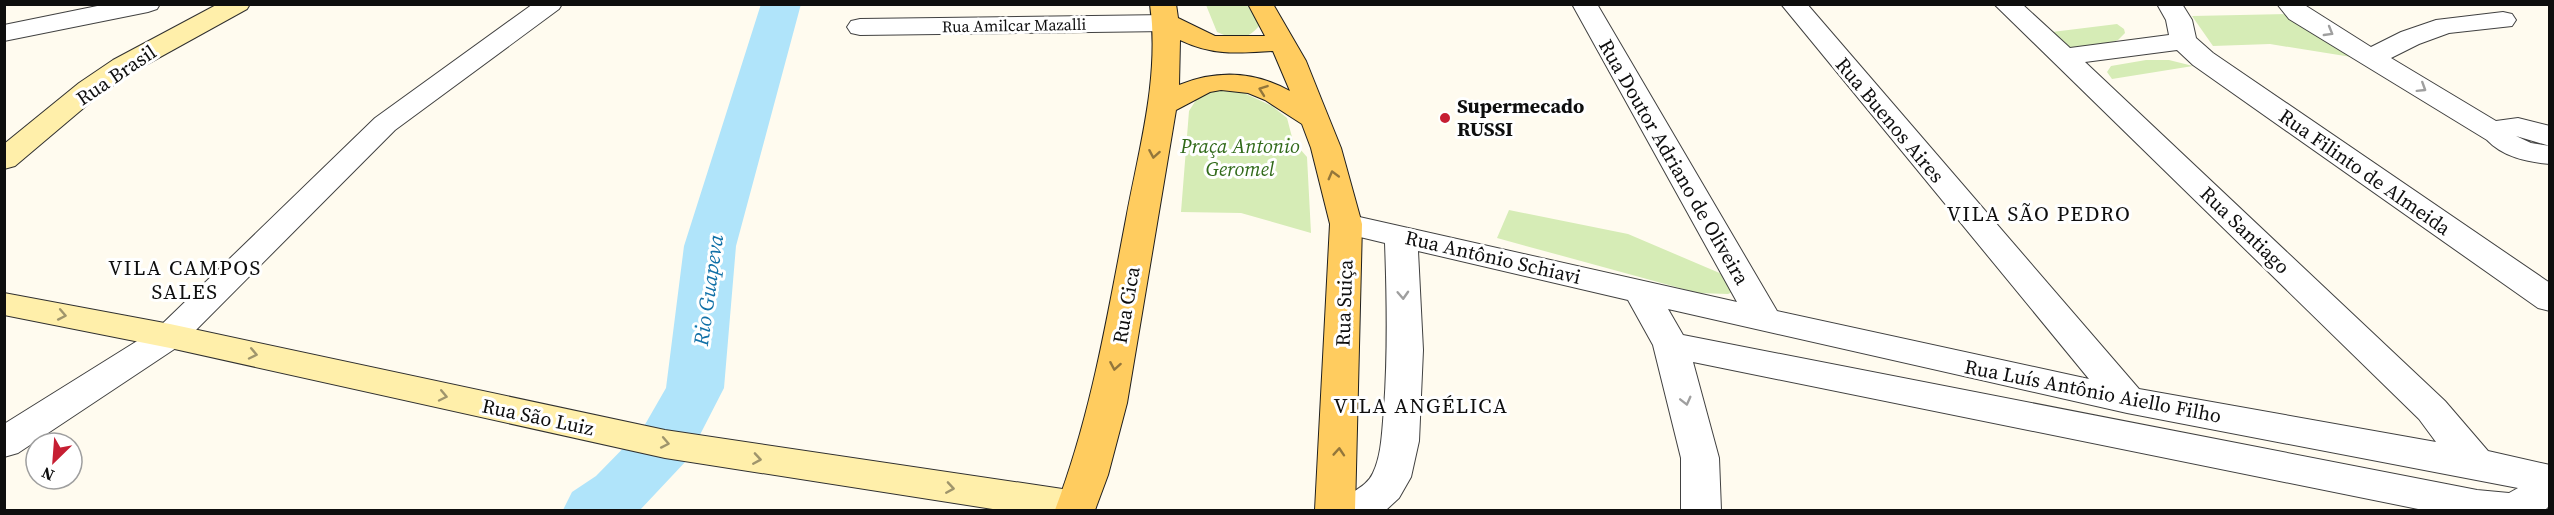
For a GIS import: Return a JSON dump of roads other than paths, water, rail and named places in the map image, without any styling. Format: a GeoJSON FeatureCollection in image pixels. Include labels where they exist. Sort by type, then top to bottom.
{"type":"FeatureCollection","features":[{"type":"Feature","properties":{"kind":"main road","name":"Rua Brasil"},"geometry":{"type":"LineString","coordinates":[[4,160],[89,89],[123,66],[238,4]]}},
{"type":"Feature","properties":{"kind":"main road","name":"Rua Suiça"},"geometry":{"type":"LineString","coordinates":[[1260,4],[1292,60],[1326,148],[1346,224],[1335,510]]}},
{"type":"Feature","properties":{"kind":"main road"},"geometry":{"type":"LineString","coordinates":[[1165,14],[1208,43],[1224,46],[1281,43]]}},
{"type":"Feature","properties":{"kind":"main road","name":"Rua Cica"},"geometry":{"type":"LineString","coordinates":[[1075,509],[1105,421],[1163,102],[1165,14]]}},
{"type":"Feature","properties":{"kind":"main road"},"geometry":{"type":"LineString","coordinates":[[1163,102],[1205,82],[1227,81],[1243,82],[1311,110]]}},
{"type":"Feature","properties":{"kind":"main road","name":"Rua São Luiz"},"geometry":{"type":"LineString","coordinates":[[4,304],[170,336],[630,437],[699,450],[1075,509]]}},
{"type":"Feature","properties":{"kind":"street"},"geometry":{"type":"LineString","coordinates":[[4,33],[148,4]]}},
{"type":"Feature","properties":{"kind":"street"},"geometry":{"type":"LineString","coordinates":[[4,443],[170,336],[385,124],[550,4]]}},
{"type":"Feature","properties":{"kind":"street","name":"Rua Doutor Adriano de Oliveira"},"geometry":{"type":"LineString","coordinates":[[1584,4],[1764,319]]}},
{"type":"Feature","properties":{"kind":"street","name":"Rua Buenos Aires"},"geometry":{"type":"LineString","coordinates":[[1793,4],[2127,400]]}},
{"type":"Feature","properties":{"kind":"street","name":"Rua Santiago"},"geometry":{"type":"LineString","coordinates":[[2006,4],[2432,410],[2475,463]]}},
{"type":"Feature","properties":{"kind":"street"},"geometry":{"type":"LineString","coordinates":[[2064,57],[2183,41],[2178,20],[2169,4]]}},
{"type":"Feature","properties":{"kind":"street"},"geometry":{"type":"LineString","coordinates":[[2289,4],[2298,14],[2372,57],[2503,139],[2530,152],[2550,155]]}},
{"type":"Feature","properties":{"kind":"street","name":"Rua Amilcar Mazalli"},"geometry":{"type":"LineString","coordinates":[[860,27],[1165,14]]}},
{"type":"Feature","properties":{"kind":"street"},"geometry":{"type":"LineString","coordinates":[[2372,57],[2410,38],[2445,26],[2503,20]]}},
{"type":"Feature","properties":{"kind":"street","name":"Rua Filinto de Almeida"},"geometry":{"type":"LineString","coordinates":[[2183,41],[2203,59],[2550,300]]}},
{"type":"Feature","properties":{"kind":"street"},"geometry":{"type":"LineString","coordinates":[[2550,137],[2515,126],[2498,129],[2503,139],[2550,180]]}},
{"type":"Feature","properties":{"kind":"street","name":"Rua Antônio Schiavi"},"geometry":{"type":"LineString","coordinates":[[1346,224],[1640,290]]}},
{"type":"Feature","properties":{"kind":"street"},"geometry":{"type":"LineString","coordinates":[[1355,510],[1378,496],[1390,479],[1399,454],[1404,392],[1405,325],[1401,237]]}},
{"type":"Feature","properties":{"kind":"street"},"geometry":{"type":"LineString","coordinates":[[1640,290],[1671,345],[1700,458],[1701,510]]}},
{"type":"Feature","properties":{"kind":"street","name":"Rua Luís Antônio Aiello Filho"},"geometry":{"type":"LineString","coordinates":[[1640,290],[1935,359],[2127,400],[2475,463],[2547,480]]}},
{"type":"Feature","properties":{"kind":"street"},"geometry":{"type":"LineString","coordinates":[[1671,345],[2477,508],[2516,509],[2528,505],[2547,480]]}},
{"type":"Feature","properties":{"kind":"waterway","name":"Rio Guapeva"},"geometry":{"type":"LineString","coordinates":[[595,510],[618,493],[665,444],[695,388],[710,246],[781,4]]}},
{"type":"Feature","properties":{"kind":"place","name":"Supermecado RUSSI"},"geometry":{"type":"Point","coordinates":[1445,118]}},
{"type":"Feature","properties":{"kind":"district","name":"VILA SÃO PEDRO"},"geometry":{"type":"Point","coordinates":[2039,213]}},
{"type":"Feature","properties":{"kind":"district","name":"VILA CAMPOS SALES"},"geometry":{"type":"Point","coordinates":[185,279]}},
{"type":"Feature","properties":{"kind":"district","name":"VILA ANGÉLICA"},"geometry":{"type":"Point","coordinates":[1421,405]}},
{"type":"Feature","properties":{"kind":"park label","name":"Praça Antonio Geromel"},"geometry":{"type":"Point","coordinates":[1240,158]}}]}
